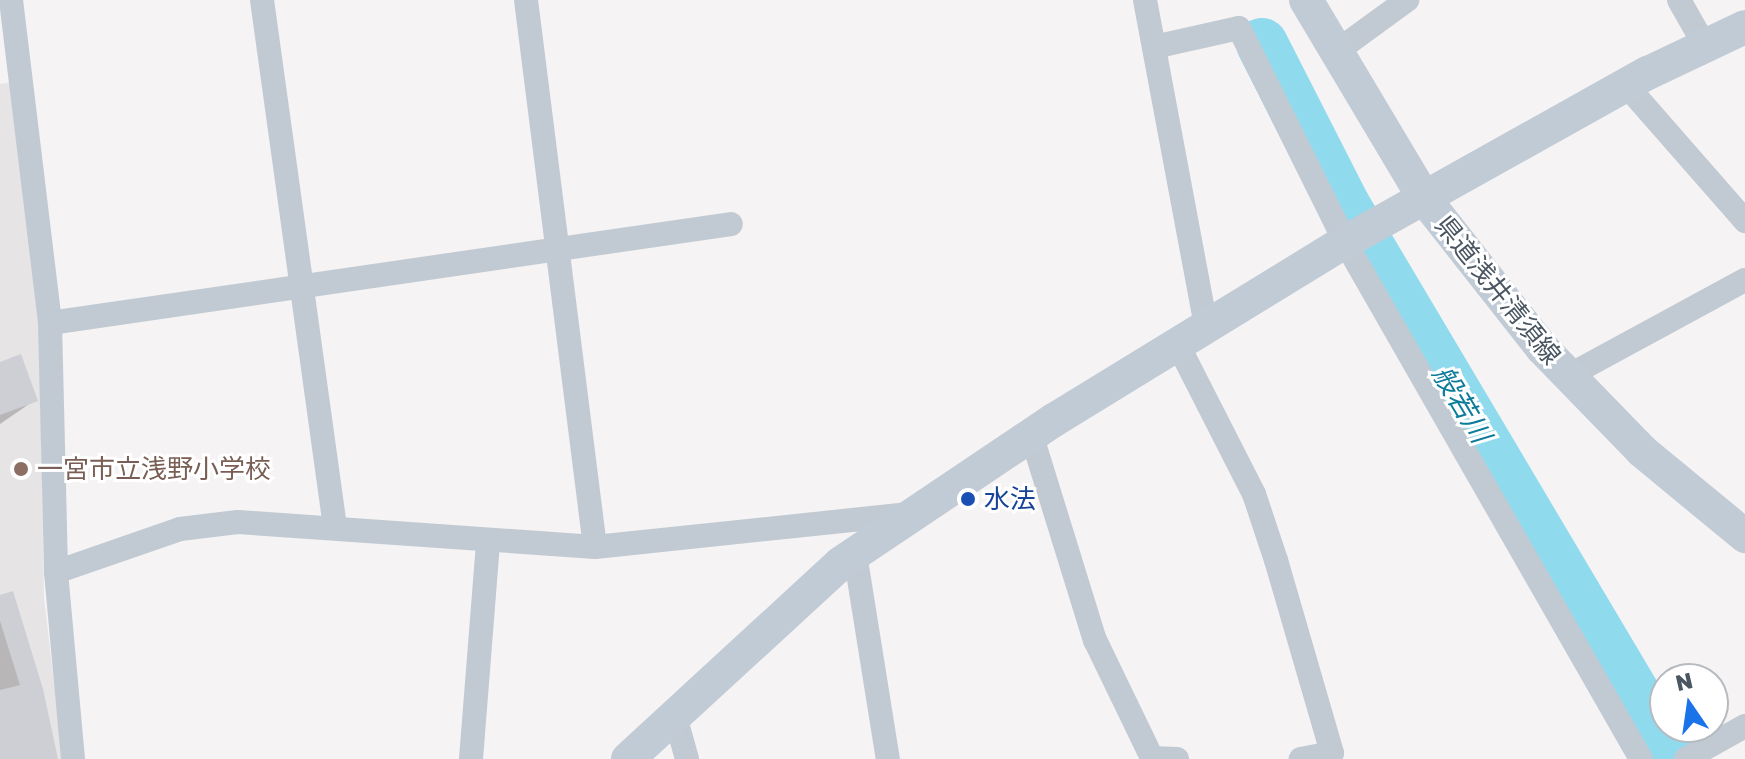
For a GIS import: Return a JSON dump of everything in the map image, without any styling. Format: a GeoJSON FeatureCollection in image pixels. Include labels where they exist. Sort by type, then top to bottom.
{"type":"FeatureCollection","features":[{"type":"Feature","properties":{"kind":"street"},"geometry":{"type":"LineString","coordinates":[[11,0],[10,73],[50,323],[56,572],[73,759]]}},
{"type":"Feature","properties":{"kind":"street"},"geometry":{"type":"LineString","coordinates":[[262,0],[335,527]]}},
{"type":"Feature","properties":{"kind":"street"},"geometry":{"type":"LineString","coordinates":[[526,0],[595,547]]}},
{"type":"Feature","properties":{"kind":"street"},"geometry":{"type":"LineString","coordinates":[[1145,0],[1206,326]]}},
{"type":"Feature","properties":{"kind":"street","name":"県道浅井清須線"},"geometry":{"type":"LineString","coordinates":[[1306,0],[1333,54],[1424,198],[1568,376],[1642,451],[1745,536]]}},
{"type":"Feature","properties":{"kind":"street"},"geometry":{"type":"LineString","coordinates":[[1333,54],[1407,0]]}},
{"type":"Feature","properties":{"kind":"street"},"geometry":{"type":"LineString","coordinates":[[1679,0],[1705,46]]}},
{"type":"Feature","properties":{"kind":"street"},"geometry":{"type":"LineString","coordinates":[[628,759],[855,554],[1032,437],[1345,242],[1626,85],[1745,27]]}},
{"type":"Feature","properties":{"kind":"street"},"geometry":{"type":"LineString","coordinates":[[1154,47],[1239,28],[1345,242],[1641,759]]}},
{"type":"Feature","properties":{"kind":"street"},"geometry":{"type":"LineString","coordinates":[[1626,85],[1745,221]]}},
{"type":"Feature","properties":{"kind":"street"},"geometry":{"type":"LineString","coordinates":[[50,323],[559,252],[731,224]]}},
{"type":"Feature","properties":{"kind":"street"},"geometry":{"type":"LineString","coordinates":[[1568,376],[1745,280]]}},
{"type":"Feature","properties":{"kind":"street"},"geometry":{"type":"LineString","coordinates":[[1178,345],[1254,494],[1280,575],[1332,753],[1301,759]]}},
{"type":"Feature","properties":{"kind":"street"},"geometry":{"type":"LineString","coordinates":[[1032,437],[1095,640],[1152,758],[1177,759]]}},
{"type":"Feature","properties":{"kind":"street"},"geometry":{"type":"LineString","coordinates":[[56,572],[180,529],[238,522],[335,527],[488,543],[595,547],[915,514]]}},
{"type":"Feature","properties":{"kind":"street"},"geometry":{"type":"LineString","coordinates":[[471,759],[488,543]]}},
{"type":"Feature","properties":{"kind":"street"},"geometry":{"type":"LineString","coordinates":[[855,554],[888,759]]}},
{"type":"Feature","properties":{"kind":"street"},"geometry":{"type":"LineString","coordinates":[[675,716],[687,759]]}},
{"type":"Feature","properties":{"kind":"street"},"geometry":{"type":"LineString","coordinates":[[1689,755],[1745,726]]}},
{"type":"Feature","properties":{"kind":"shaded area","name":"一宮市立浅野小学校"},"geometry":{"type":"Polygon","coordinates":[[[13,82],[39,295],[44,598],[63,759],[0,759],[0,84],[13,82]]]}},
{"type":"Feature","properties":{"kind":"building"},"geometry":{"type":"Polygon","coordinates":[[[21,354],[38,401],[0,415],[0,362],[21,354]]]}},
{"type":"Feature","properties":{"kind":"building"},"geometry":{"type":"Polygon","coordinates":[[[13,591],[43,689],[58,759],[0,759],[0,690],[20,685],[0,621],[0,595],[13,591]]]}},
{"type":"Feature","properties":{"kind":"waterway","name":"般若川"},"geometry":{"type":"LineString","coordinates":[[1262,44],[1344,205],[1673,759]]}},
{"type":"Feature","properties":{"kind":"place","name":"一宮市立浅野小学校"},"geometry":{"type":"Point","coordinates":[21,469]}},
{"type":"Feature","properties":{"kind":"place","name":"水法"},"geometry":{"type":"Point","coordinates":[968,499]}}]}
